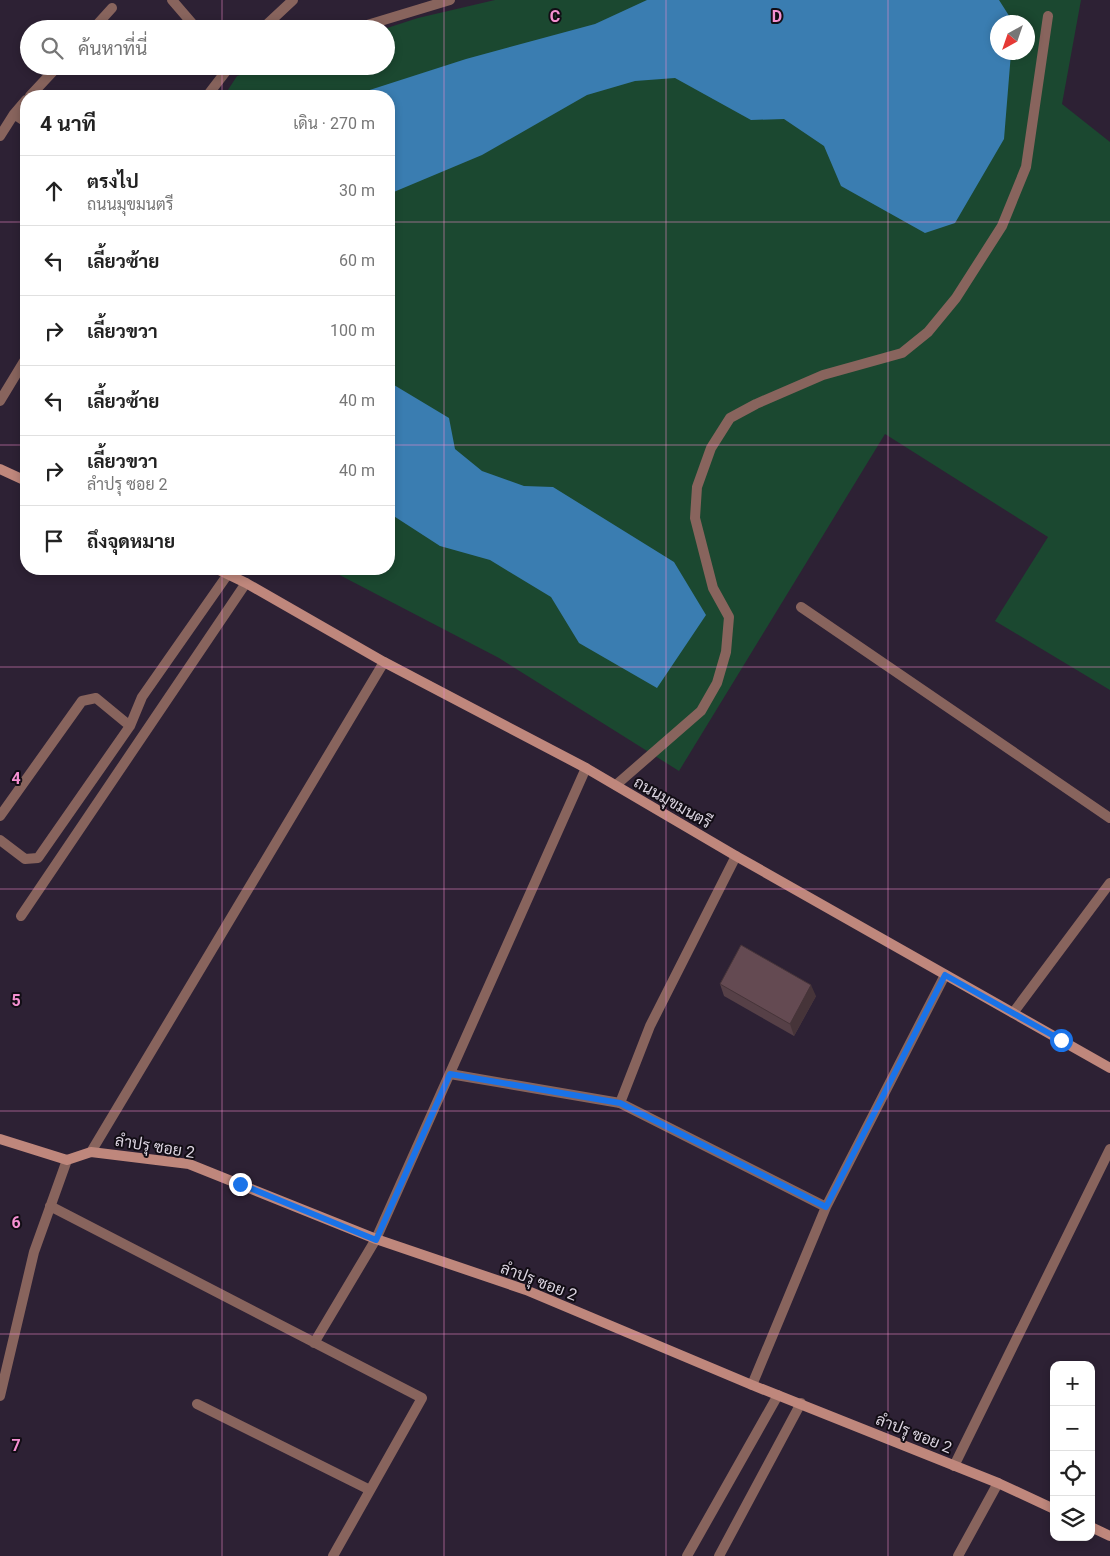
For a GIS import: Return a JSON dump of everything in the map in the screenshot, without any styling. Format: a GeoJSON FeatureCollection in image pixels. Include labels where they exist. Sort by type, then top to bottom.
{"type":"FeatureCollection","features":[{"type":"Feature","properties":{"kind":"street"},"geometry":{"type":"LineString","coordinates":[[172,0],[190,20]]}},
{"type":"Feature","properties":{"kind":"street"},"geometry":{"type":"LineString","coordinates":[[272,20],[293,0]]}},
{"type":"Feature","properties":{"kind":"street"},"geometry":{"type":"LineString","coordinates":[[384,20],[450,0]]}},
{"type":"Feature","properties":{"kind":"street"},"geometry":{"type":"LineString","coordinates":[[101,20],[112,8]]}},
{"type":"Feature","properties":{"kind":"street"},"geometry":{"type":"LineString","coordinates":[[616,785],[701,711],[717,683],[726,652],[729,617],[714,588],[695,518],[697,487],[711,448],[730,418],[756,404],[823,375],[902,353],[928,332],[956,298],[1002,226],[1026,167],[1048,16]]}},
{"type":"Feature","properties":{"kind":"street"},"geometry":{"type":"LineString","coordinates":[[36,90],[50,75]]}},
{"type":"Feature","properties":{"kind":"street"},"geometry":{"type":"LineString","coordinates":[[212,90],[223,75]]}},
{"type":"Feature","properties":{"kind":"street"},"geometry":{"type":"LineString","coordinates":[[0,136],[20,107]]}},
{"type":"Feature","properties":{"kind":"street"},"geometry":{"type":"LineString","coordinates":[[14,114],[20,118]]}},
{"type":"Feature","properties":{"kind":"street"},"geometry":{"type":"LineString","coordinates":[[0,401],[20,368]]}},
{"type":"Feature","properties":{"kind":"street"},"geometry":{"type":"LineString","coordinates":[[0,469],[20,478]]}},
{"type":"Feature","properties":{"kind":"street"},"geometry":{"type":"LineString","coordinates":[[0,840],[25,859],[38,858],[130,726],[142,697],[227,575]]}},
{"type":"Feature","properties":{"kind":"street","name":"ถนนมุขมนตรี"},"geometry":{"type":"LineString","coordinates":[[230,575],[384,662],[586,768],[736,856],[1110,1068]]}},
{"type":"Feature","properties":{"kind":"street"},"geometry":{"type":"LineString","coordinates":[[21,916],[246,583]]}},
{"type":"Feature","properties":{"kind":"street"},"geometry":{"type":"LineString","coordinates":[[801,607],[1110,818]]}},
{"type":"Feature","properties":{"kind":"street"},"geometry":{"type":"LineString","coordinates":[[91,1152],[384,662]]}},
{"type":"Feature","properties":{"kind":"street"},"geometry":{"type":"LineString","coordinates":[[0,816],[82,701],[96,698],[130,726]]}},
{"type":"Feature","properties":{"kind":"street"},"geometry":{"type":"LineString","coordinates":[[314,1342],[376,1240],[586,768]]}},
{"type":"Feature","properties":{"kind":"street"},"geometry":{"type":"LineString","coordinates":[[620,1103],[650,1026],[736,856]]}},
{"type":"Feature","properties":{"kind":"street"},"geometry":{"type":"LineString","coordinates":[[1013,1013],[1110,882]]}},
{"type":"Feature","properties":{"kind":"street"},"geometry":{"type":"LineString","coordinates":[[752,1385],[826,1207],[945,975]]}},
{"type":"Feature","properties":{"kind":"street"},"geometry":{"type":"LineString","coordinates":[[450,1074],[620,1103],[826,1207]]}},
{"type":"Feature","properties":{"kind":"street"},"geometry":{"type":"LineString","coordinates":[[0,1139],[67,1160],[34,1252],[4,1356],[0,1396]]}},
{"type":"Feature","properties":{"kind":"street"},"geometry":{"type":"LineString","coordinates":[[954,1466],[1110,1149]]}},
{"type":"Feature","properties":{"kind":"street","name":"ลำปรุ ซอย 2"},"geometry":{"type":"LineString","coordinates":[[67,1160],[91,1152],[189,1164],[376,1240],[526,1290],[752,1385],[998,1483],[1050,1508]]}},
{"type":"Feature","properties":{"kind":"street"},"geometry":{"type":"LineString","coordinates":[[50,1206],[422,1398],[333,1556]]}},
{"type":"Feature","properties":{"kind":"street"},"geometry":{"type":"LineString","coordinates":[[687,1556],[778,1395]]}},
{"type":"Feature","properties":{"kind":"street"},"geometry":{"type":"LineString","coordinates":[[719,1556],[801,1403]]}},
{"type":"Feature","properties":{"kind":"street"},"geometry":{"type":"LineString","coordinates":[[197,1404],[370,1490]]}},
{"type":"Feature","properties":{"kind":"street"},"geometry":{"type":"LineString","coordinates":[[958,1556],[998,1483]]}},
{"type":"Feature","properties":{"kind":"street"},"geometry":{"type":"LineString","coordinates":[[1095,1529],[1110,1536]]}},
{"type":"Feature","properties":{"kind":"green space"},"geometry":{"type":"Polygon","coordinates":[[[495,0],[1081,0],[1062,104],[1110,142],[1110,690],[995,621],[1048,537],[885,434],[679,771],[499,658],[340,575],[395,575],[395,90],[228,90],[237,76],[240,75],[395,75],[395,25],[418,18],[495,0]]]}},
{"type":"Feature","properties":{"kind":"water"},"geometry":{"type":"Polygon","coordinates":[[[647,0],[999,0],[1009,15],[990,15],[990,60],[1010,60],[1004,139],[955,223],[925,233],[841,186],[824,146],[784,119],[751,120],[675,78],[635,81],[587,95],[482,155],[395,191],[395,90],[370,90],[466,59],[595,24],[647,0]]]}},
{"type":"Feature","properties":{"kind":"water"},"geometry":{"type":"Polygon","coordinates":[[[395,386],[449,418],[455,449],[482,471],[524,486],[553,487],[674,562],[706,615],[657,688],[579,643],[551,597],[490,560],[440,546],[395,517],[395,386]]]}},
{"type":"Feature","properties":{"kind":"building"},"geometry":{"type":"Polygon","coordinates":[[[741,945],[811,985],[790,1024],[720,984],[741,945]]]}},
{"type":"Feature","properties":{"kind":"route"},"geometry":{"type":"LineString","coordinates":[[240,1184],[376,1240],[450,1074],[620,1103],[826,1207],[945,975],[1061,1040]]}}]}
